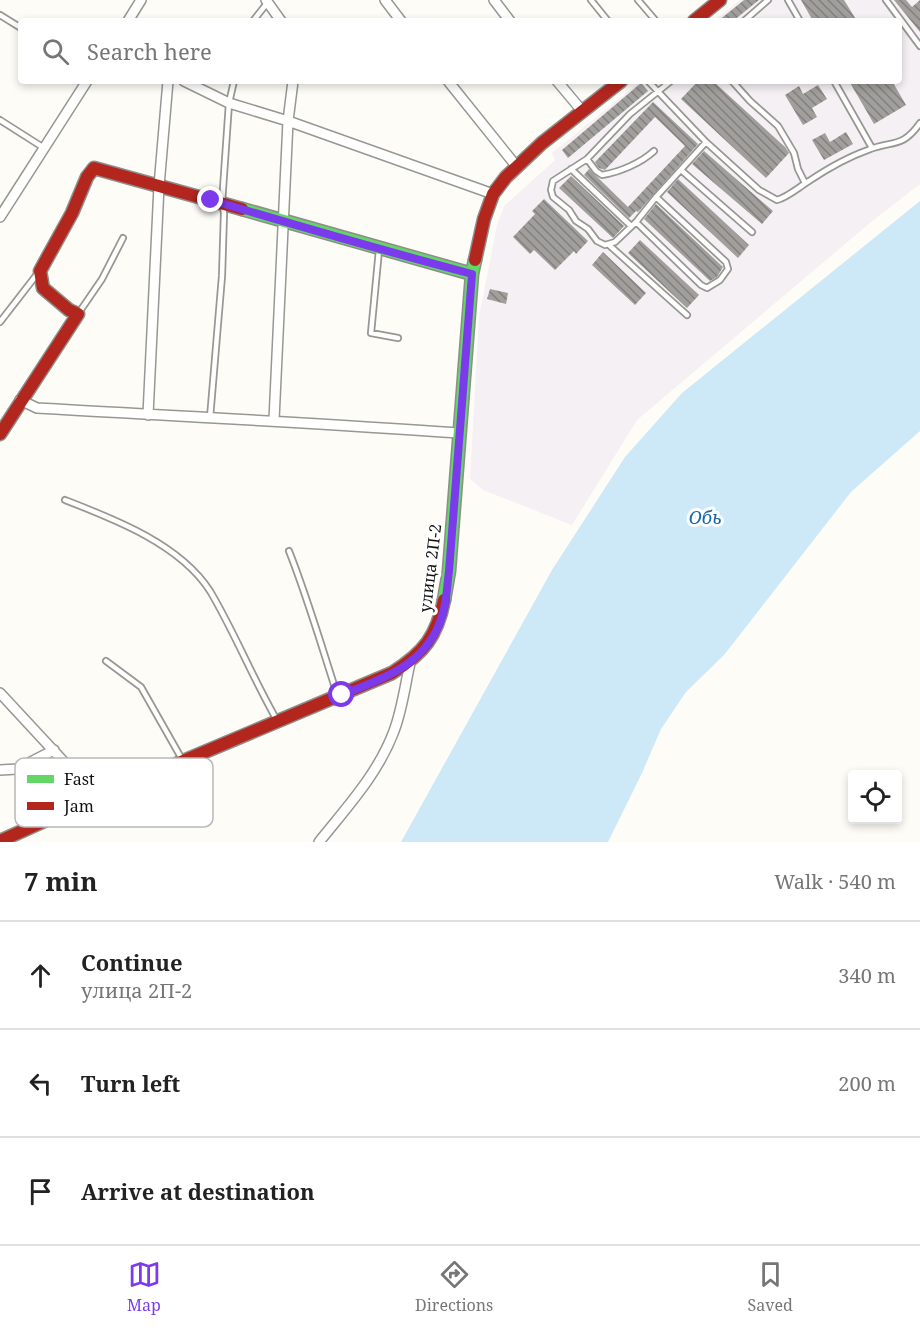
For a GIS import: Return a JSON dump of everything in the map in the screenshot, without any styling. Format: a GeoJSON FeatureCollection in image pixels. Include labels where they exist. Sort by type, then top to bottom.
{"type":"FeatureCollection","features":[{"type":"Feature","properties":{"kind":"main road"},"geometry":{"type":"LineString","coordinates":[[697,18],[711,3]]}},
{"type":"Feature","properties":{"kind":"main road","name":"улица 2П-2"},"geometry":{"type":"LineString","coordinates":[[190,758],[394,673],[410,663],[431,639],[443,612],[449,571],[472,274],[484,219],[494,194],[517,167],[542,143],[617,84]]}},
{"type":"Feature","properties":{"kind":"main road"},"geometry":{"type":"LineString","coordinates":[[0,434],[78,314],[69,310],[43,288],[40,271],[72,213],[87,177],[94,168],[284,220],[379,250],[472,274]]}},
{"type":"Feature","properties":{"kind":"main road","name":"улица 2П-2"},"geometry":{"type":"LineString","coordinates":[[0,841],[31,827]]}},
{"type":"Feature","properties":{"kind":"street"},"geometry":{"type":"LineString","coordinates":[[131,18],[141,0]]}},
{"type":"Feature","properties":{"kind":"street"},"geometry":{"type":"LineString","coordinates":[[385,0],[399,18]]}},
{"type":"Feature","properties":{"kind":"street"},"geometry":{"type":"LineString","coordinates":[[494,0],[508,18]]}},
{"type":"Feature","properties":{"kind":"street"},"geometry":{"type":"LineString","coordinates":[[267,1],[279,18]]}},
{"type":"Feature","properties":{"kind":"street"},"geometry":{"type":"LineString","coordinates":[[0,217],[85,84]]}},
{"type":"Feature","properties":{"kind":"street"},"geometry":{"type":"LineString","coordinates":[[148,415],[159,186],[168,84]]}},
{"type":"Feature","properties":{"kind":"street"},"geometry":{"type":"LineString","coordinates":[[190,84],[229,103],[288,121],[494,194]]}},
{"type":"Feature","properties":{"kind":"street"},"geometry":{"type":"LineString","coordinates":[[274,420],[288,121],[293,84]]}},
{"type":"Feature","properties":{"kind":"street"},"geometry":{"type":"LineString","coordinates":[[450,84],[517,167]]}},
{"type":"Feature","properties":{"kind":"street"},"geometry":{"type":"LineString","coordinates":[[560,84],[583,112]]}},
{"type":"Feature","properties":{"kind":"street"},"geometry":{"type":"LineString","coordinates":[[20,400],[37,408],[274,420],[459,433]]}},
{"type":"Feature","properties":{"kind":"street"},"geometry":{"type":"LineString","coordinates":[[319,842],[370,778],[386,750],[395,729],[410,663]]}},
{"type":"Feature","properties":{"kind":"street"},"geometry":{"type":"LineString","coordinates":[[0,693],[61,758]]}},
{"type":"Feature","properties":{"kind":"street"},"geometry":{"type":"LineString","coordinates":[[40,758],[54,750]]}},
{"type":"Feature","properties":{"kind":"street"},"geometry":{"type":"LineString","coordinates":[[0,770],[15,769]]}},
{"type":"Feature","properties":{"kind":"lane"},"geometry":{"type":"LineString","coordinates":[[591,0],[606,18]]}},
{"type":"Feature","properties":{"kind":"lane"},"geometry":{"type":"LineString","coordinates":[[638,0],[653,18]]}},
{"type":"Feature","properties":{"kind":"lane"},"geometry":{"type":"LineString","coordinates":[[747,18],[768,0]]}},
{"type":"Feature","properties":{"kind":"lane"},"geometry":{"type":"LineString","coordinates":[[788,0],[798,18]]}},
{"type":"Feature","properties":{"kind":"lane"},"geometry":{"type":"LineString","coordinates":[[886,0],[899,18]]}},
{"type":"Feature","properties":{"kind":"lane"},"geometry":{"type":"LineString","coordinates":[[255,18],[267,1]]}},
{"type":"Feature","properties":{"kind":"lane"},"geometry":{"type":"LineString","coordinates":[[0,15],[18,26]]}},
{"type":"Feature","properties":{"kind":"lane"},"geometry":{"type":"LineString","coordinates":[[902,22],[920,46]]}},
{"type":"Feature","properties":{"kind":"lane"},"geometry":{"type":"LineString","coordinates":[[210,418],[222,276],[224,213],[222,203],[229,103],[233,84]]}},
{"type":"Feature","properties":{"kind":"lane"},"geometry":{"type":"LineString","coordinates":[[651,84],[706,142],[759,190],[777,200],[872,148],[897,143],[910,136],[920,123]]}},
{"type":"Feature","properties":{"kind":"lane"},"geometry":{"type":"LineString","coordinates":[[667,84],[630,114],[587,159],[554,181],[551,190],[553,197],[569,210],[576,221],[588,229],[597,241],[609,245],[687,315]]}},
{"type":"Feature","properties":{"kind":"lane"},"geometry":{"type":"LineString","coordinates":[[735,84],[778,126],[794,153],[805,183]]}},
{"type":"Feature","properties":{"kind":"lane"},"geometry":{"type":"LineString","coordinates":[[836,84],[872,148]]}},
{"type":"Feature","properties":{"kind":"lane"},"geometry":{"type":"LineString","coordinates":[[0,120],[44,148]]}},
{"type":"Feature","properties":{"kind":"lane"},"geometry":{"type":"LineString","coordinates":[[609,245],[633,224],[706,142]]}},
{"type":"Feature","properties":{"kind":"lane"},"geometry":{"type":"LineString","coordinates":[[587,159],[602,175],[625,168],[648,157],[654,151]]}},
{"type":"Feature","properties":{"kind":"lane"},"geometry":{"type":"LineString","coordinates":[[571,169],[701,285],[707,288],[713,285],[728,269],[726,262],[656,197]]}},
{"type":"Feature","properties":{"kind":"lane"},"geometry":{"type":"LineString","coordinates":[[681,170],[752,232]]}},
{"type":"Feature","properties":{"kind":"lane"},"geometry":{"type":"LineString","coordinates":[[78,314],[102,279],[123,238]]}},
{"type":"Feature","properties":{"kind":"lane"},"geometry":{"type":"LineString","coordinates":[[379,250],[371,333],[398,338]]}},
{"type":"Feature","properties":{"kind":"lane"},"geometry":{"type":"LineString","coordinates":[[0,322],[40,271]]}},
{"type":"Feature","properties":{"kind":"lane"},"geometry":{"type":"LineString","coordinates":[[65,500],[131,526],[170,552],[197,575],[209,591],[278,722]]}},
{"type":"Feature","properties":{"kind":"lane"},"geometry":{"type":"LineString","coordinates":[[289,551],[306,593],[318,639],[338,697]]}},
{"type":"Feature","properties":{"kind":"lane"},"geometry":{"type":"LineString","coordinates":[[106,661],[141,687],[181,758]]}},
{"type":"Feature","properties":{"kind":"shaded area"},"geometry":{"type":"Polygon","coordinates":[[[740,0],[920,0],[920,184],[871,222],[637,420],[572,525],[483,490],[470,479],[479,317],[497,225],[504,206],[555,160],[552,153],[637,84],[902,84],[902,18],[718,18],[740,0]]]}},
{"type":"Feature","properties":{"kind":"water","name":"Обь"},"geometry":{"type":"Polygon","coordinates":[[[920,201],[920,431],[851,492],[724,655],[686,692],[661,729],[608,842],[401,842],[552,570],[625,457],[682,393],[920,201]]]}},
{"type":"Feature","properties":{"kind":"building"},"geometry":{"type":"Polygon","coordinates":[[[744,0],[759,0],[737,18],[722,18],[744,0]]]}},
{"type":"Feature","properties":{"kind":"building"},"geometry":{"type":"Polygon","coordinates":[[[801,0],[844,0],[855,18],[811,18],[801,0]]]}},
{"type":"Feature","properties":{"kind":"building"},"geometry":{"type":"Polygon","coordinates":[[[894,0],[906,0],[912,7],[920,0],[920,32],[894,0]]]}},
{"type":"Feature","properties":{"kind":"building"},"geometry":{"type":"Polygon","coordinates":[[[640,84],[648,91],[568,158],[562,150],[640,84]]]}},
{"type":"Feature","properties":{"kind":"building"},"geometry":{"type":"Polygon","coordinates":[[[695,84],[716,84],[789,153],[766,178],[681,99],[695,84]]]}},
{"type":"Feature","properties":{"kind":"building"},"geometry":{"type":"Polygon","coordinates":[[[851,84],[894,84],[906,105],[874,124],[851,84]]]}},
{"type":"Feature","properties":{"kind":"building"},"geometry":{"type":"Polygon","coordinates":[[[818,85],[827,99],[812,108],[817,117],[803,125],[785,95],[799,86],[803,94],[818,85]]]}},
{"type":"Feature","properties":{"kind":"building"},"geometry":{"type":"Polygon","coordinates":[[[653,102],[698,144],[638,212],[636,211],[629,218],[584,175],[589,169],[628,207],[685,146],[655,117],[605,170],[599,168],[595,162],[653,102]]]}},
{"type":"Feature","properties":{"kind":"building"},"geometry":{"type":"Polygon","coordinates":[[[846,132],[853,144],[824,160],[812,140],[825,133],[830,142],[846,132]]]}},
{"type":"Feature","properties":{"kind":"building"},"geometry":{"type":"Polygon","coordinates":[[[704,151],[773,211],[762,224],[692,164],[704,151]]]}},
{"type":"Feature","properties":{"kind":"building"},"geometry":{"type":"Polygon","coordinates":[[[571,176],[624,226],[613,238],[559,188],[571,176]]]}},
{"type":"Feature","properties":{"kind":"building"},"geometry":{"type":"Polygon","coordinates":[[[678,179],[749,245],[738,258],[667,192],[678,179]]]}},
{"type":"Feature","properties":{"kind":"building"},"geometry":{"type":"Polygon","coordinates":[[[544,199],[588,241],[576,254],[574,251],[555,270],[534,250],[530,254],[513,237],[535,214],[532,211],[544,199]]]}},
{"type":"Feature","properties":{"kind":"building"},"geometry":{"type":"Polygon","coordinates":[[[656,204],[723,267],[717,277],[710,281],[644,219],[656,204]]]}},
{"type":"Feature","properties":{"kind":"building"},"geometry":{"type":"Polygon","coordinates":[[[640,240],[699,295],[687,308],[628,253],[640,240]]]}},
{"type":"Feature","properties":{"kind":"building"},"geometry":{"type":"Polygon","coordinates":[[[603,252],[646,293],[635,305],[592,265],[603,252]]]}},
{"type":"Feature","properties":{"kind":"building"},"geometry":{"type":"Polygon","coordinates":[[[490,289],[508,293],[506,304],[487,299],[490,289]]]}},
{"type":"Feature","properties":{"kind":"traffic: fast"},"geometry":{"type":"LineString","coordinates":[[242,209],[472,274]]}},
{"type":"Feature","properties":{"kind":"traffic: fast"},"geometry":{"type":"LineString","coordinates":[[444,600],[449,571],[472,274],[475,260]]}},
{"type":"Feature","properties":{"kind":"traffic: jam"},"geometry":{"type":"LineString","coordinates":[[698,18],[720,0]]}},
{"type":"Feature","properties":{"kind":"traffic: jam"},"geometry":{"type":"LineString","coordinates":[[475,260],[484,219],[493,194],[506,177],[542,143],[617,84]]}},
{"type":"Feature","properties":{"kind":"traffic: jam"},"geometry":{"type":"LineString","coordinates":[[0,434],[78,314],[69,310],[43,288],[40,271],[72,213],[87,177],[94,168],[242,209]]}},
{"type":"Feature","properties":{"kind":"traffic: jam"},"geometry":{"type":"LineString","coordinates":[[190,758],[392,673],[421,651],[433,634],[444,600]]}},
{"type":"Feature","properties":{"kind":"traffic: jam"},"geometry":{"type":"LineString","coordinates":[[0,841],[31,827]]}},
{"type":"Feature","properties":{"kind":"route"},"geometry":{"type":"LineString","coordinates":[[211,200],[335,235],[379,250],[472,274],[449,571],[443,612],[431,639],[410,663],[394,673],[342,695]]}}]}
